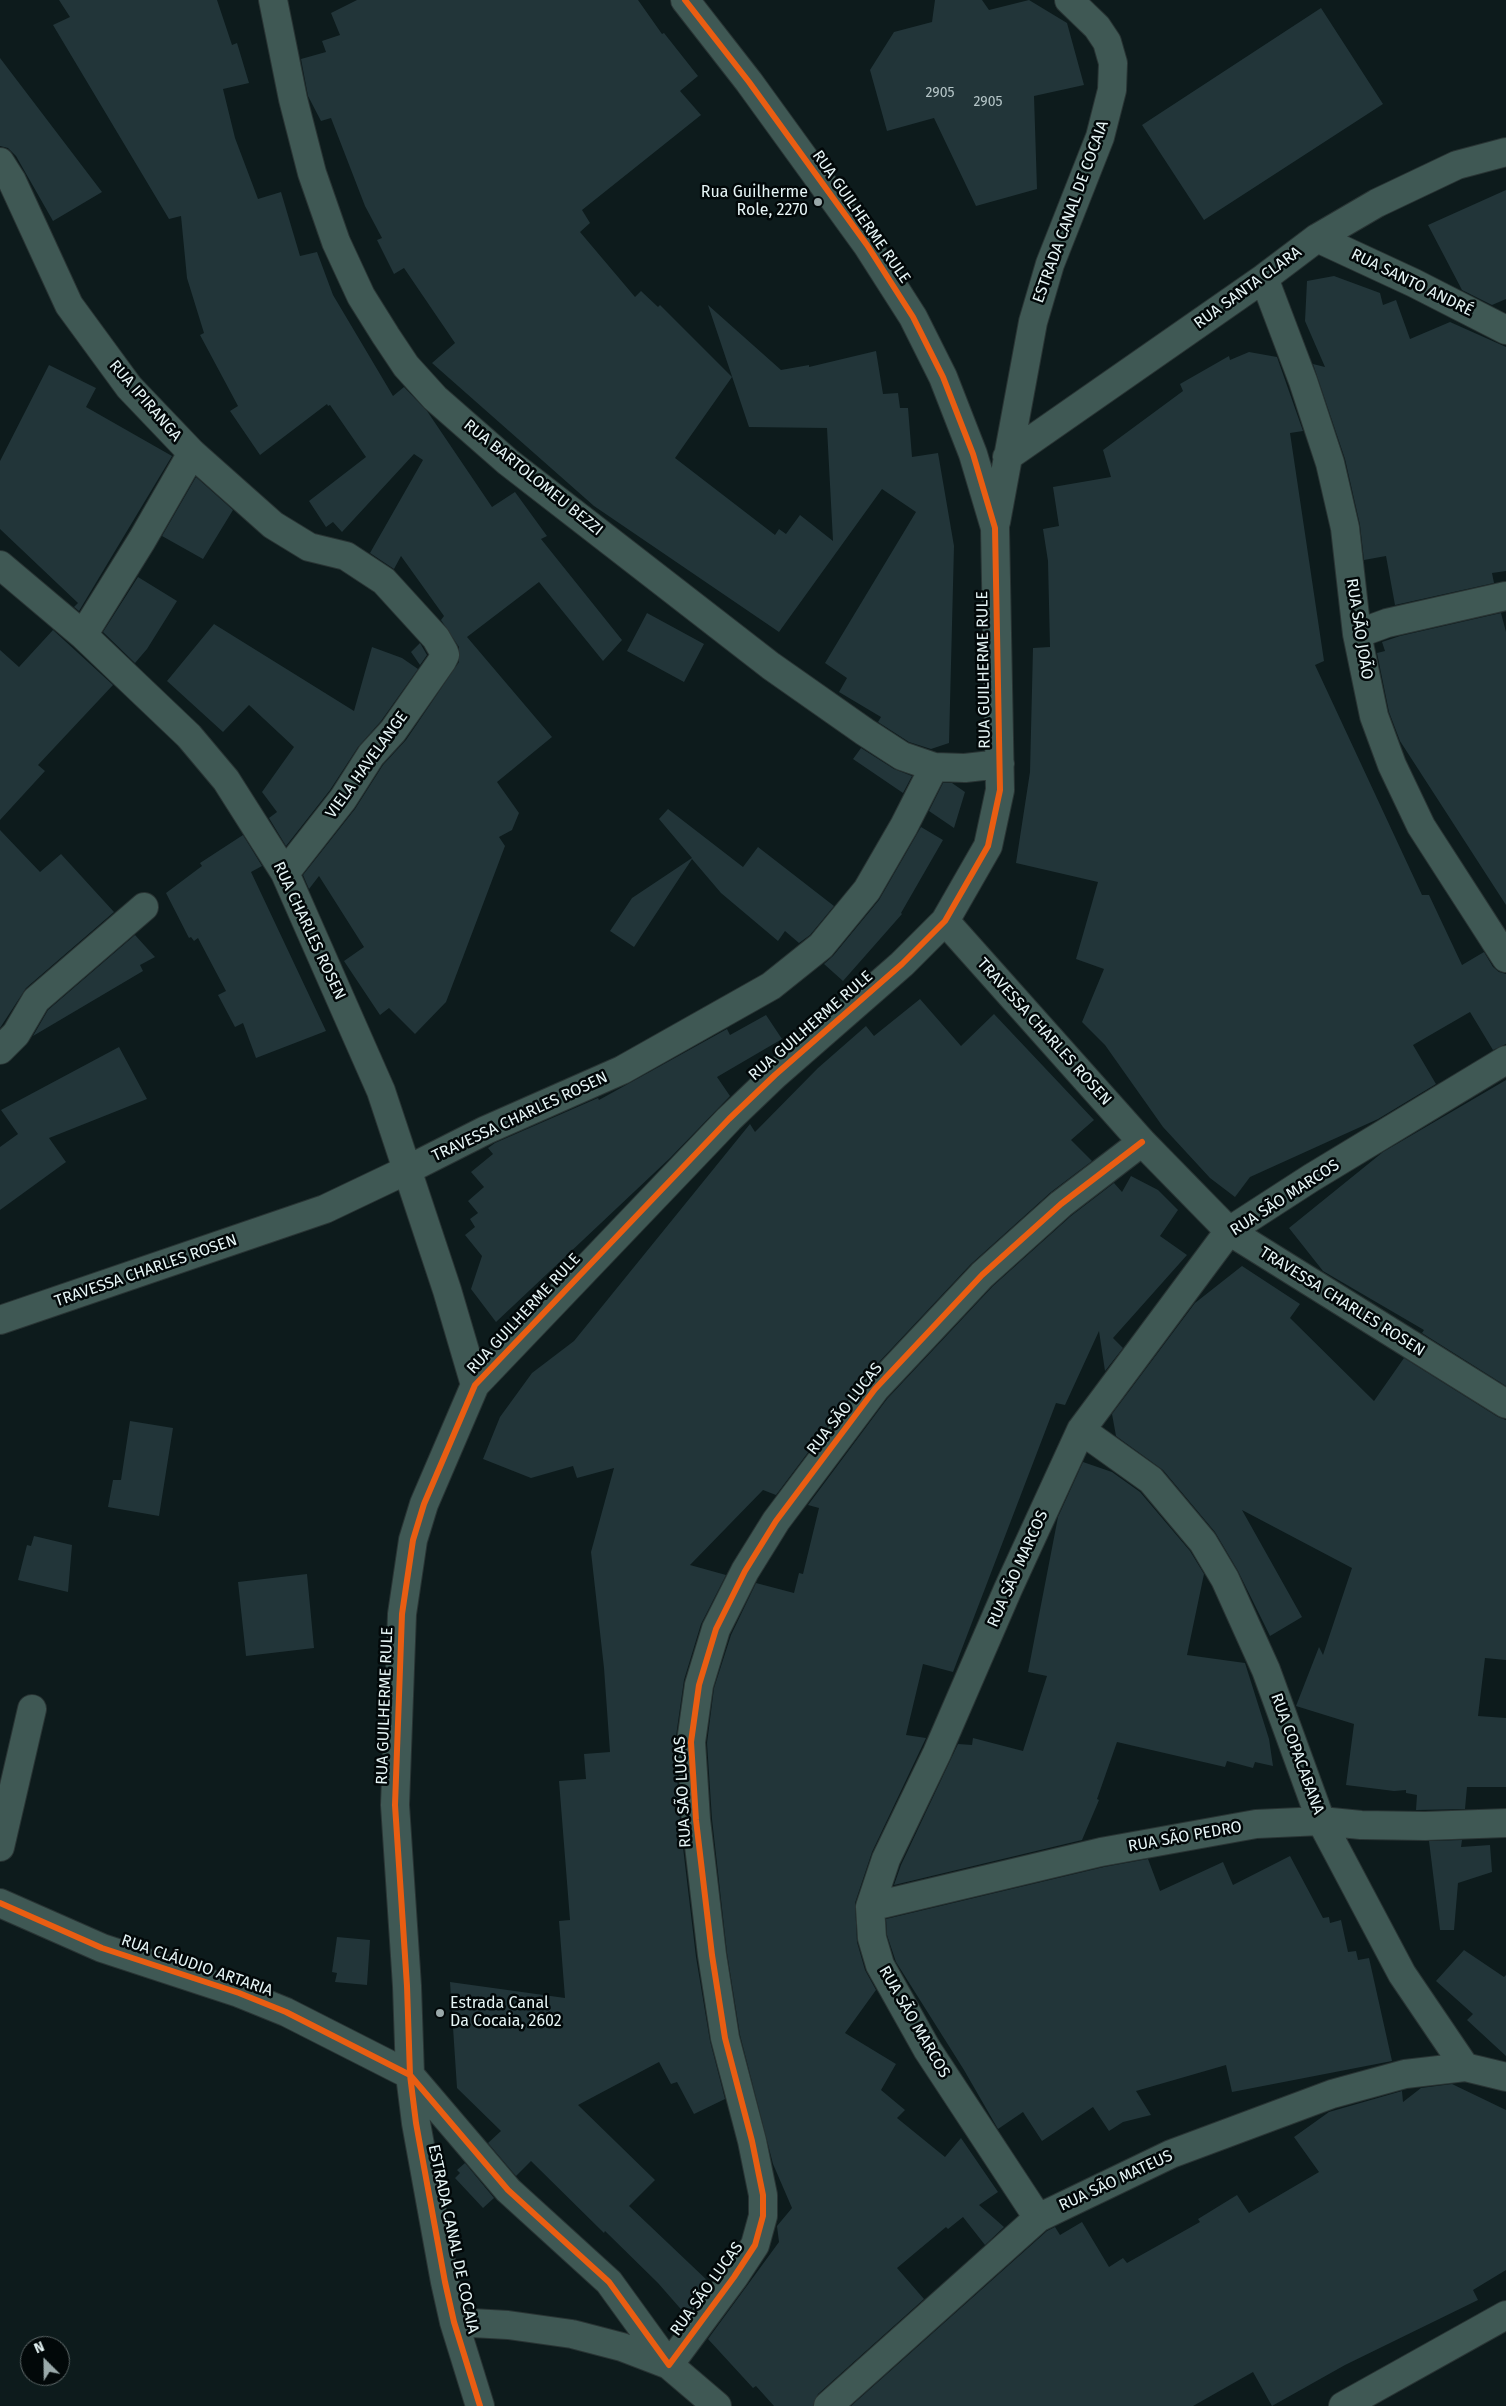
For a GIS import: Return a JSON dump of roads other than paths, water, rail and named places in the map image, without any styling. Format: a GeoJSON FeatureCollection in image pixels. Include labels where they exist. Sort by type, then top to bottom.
{"type":"FeatureCollection","features":[{"type":"Feature","properties":{"kind":"street","name":"RUA BARTOLOMEU BEZZI"},"geometry":{"type":"LineString","coordinates":[[273,0],[292,99],[312,173],[336,242],[361,296],[406,366],[436,398],[508,462],[779,672],[865,732],[902,756],[934,767],[965,768],[1000,764]]}},
{"type":"Feature","properties":{"kind":"street","name":"RUA GUILHERME RULE"},"geometry":{"type":"LineString","coordinates":[[410,2075],[407,1986],[395,1805],[402,1614],[406,1575],[422,1513],[475,1385],[716,1132],[775,1075],[902,964],[945,922],[988,846],[1000,790],[995,528],[973,454],[943,377],[913,317],[861,238],[749,82],[685,0]]}},
{"type":"Feature","properties":{"kind":"street","name":"ESTRADA CANAL DE COCAIA"},"geometry":{"type":"LineString","coordinates":[[995,528],[1035,314],[1050,264],[1100,137],[1112,90],[1113,62],[1107,42],[1097,27],[1069,0]]}},
{"type":"Feature","properties":{"kind":"street","name":"RUA SANTA CLARA"},"geometry":{"type":"LineString","coordinates":[[1007,457],[1264,278],[1316,238],[1377,203],[1457,165],[1506,152]]}},
{"type":"Feature","properties":{"kind":"street","name":"RUA IPIRANGA"},"geometry":{"type":"LineString","coordinates":[[0,162],[12,181],[69,305],[129,387],[192,453],[142,540],[83,635]]}},
{"type":"Feature","properties":{"kind":"street","name":"RUA SANTO ANDRÉ"},"geometry":{"type":"LineString","coordinates":[[1316,238],[1414,283],[1506,330]]}},
{"type":"Feature","properties":{"kind":"street","name":"RUA SÃO JOÃO"},"geometry":{"type":"LineString","coordinates":[[1264,278],[1303,380],[1330,463],[1345,528],[1357,634],[1374,716],[1392,765],[1421,826],[1506,958]]}},
{"type":"Feature","properties":{"kind":"street","name":"VIELA HAVELANGE"},"geometry":{"type":"LineString","coordinates":[[192,453],[273,525],[309,547],[346,556],[384,581],[436,638],[445,656],[393,731],[371,755],[343,798],[285,872]]}},
{"type":"Feature","properties":{"kind":"street","name":"RUA CHARLES ROSEN"},"geometry":{"type":"LineString","coordinates":[[0,565],[83,635],[190,736],[226,780],[285,872],[381,1091],[409,1169],[475,1385]]}},
{"type":"Feature","properties":{"kind":"street"},"geometry":{"type":"LineString","coordinates":[[1357,634],[1387,623],[1506,596]]}},
{"type":"Feature","properties":{"kind":"street","name":"TRAVESSA CHARLES ROSEN"},"geometry":{"type":"LineString","coordinates":[[0,1320],[324,1208],[409,1169],[486,1130],[622,1070],[770,986],[821,946],[867,890],[904,826],[934,767]]}},
{"type":"Feature","properties":{"kind":"street"},"geometry":{"type":"LineString","coordinates":[[0,1050],[16,1034],[36,1000],[144,907]]}},
{"type":"Feature","properties":{"kind":"street","name":"TRAVESSA CHARLES ROSEN"},"geometry":{"type":"LineString","coordinates":[[945,922],[1142,1142],[1229,1232],[1506,1404]]}},
{"type":"Feature","properties":{"kind":"street","name":"RUA SÃO MARCOS"},"geometry":{"type":"LineString","coordinates":[[1038,2218],[927,2048],[880,1965],[872,1938],[870,1907],[886,1859],[937,1753],[1008,1589],[1081,1430],[1229,1232],[1311,1178],[1506,1060]]}},
{"type":"Feature","properties":{"kind":"street","name":"RUA SÃO LUCAS"},"geometry":{"type":"LineString","coordinates":[[668,2365],[734,2278],[755,2245],[763,2216],[761,2186],[725,2038],[712,1955],[696,1820],[691,1742],[699,1685],[716,1629],[746,1571],[776,1521],[875,1389],[982,1275],[1061,1204],[1142,1142]]}},
{"type":"Feature","properties":{"kind":"street","name":"RUA COPACABANA"},"geometry":{"type":"LineString","coordinates":[[1081,1430],[1151,1480],[1203,1542],[1225,1579],[1266,1670],[1321,1821],[1402,1974],[1465,2067]]}},
{"type":"Feature","properties":{"kind":"street"},"geometry":{"type":"LineString","coordinates":[[0,1847],[32,1709]]}},
{"type":"Feature","properties":{"kind":"street","name":"RUA SÃO PEDRO"},"geometry":{"type":"LineString","coordinates":[[870,1907],[1007,1873],[1163,1839],[1256,1824],[1321,1821],[1361,1825],[1425,1826],[1506,1823]]}},
{"type":"Feature","properties":{"kind":"street","name":"RUA CLÁUDIO ARTARIA"},"geometry":{"type":"LineString","coordinates":[[0,1903],[102,1948],[239,1993],[286,2012],[410,2075]]}},
{"type":"Feature","properties":{"kind":"street"},"geometry":{"type":"LineString","coordinates":[[1465,2067],[1506,2077]]}},
{"type":"Feature","properties":{"kind":"street","name":"RUA SÃO MATEUS"},"geometry":{"type":"LineString","coordinates":[[828,2406],[1038,2218],[1171,2154],[1332,2094],[1405,2074],[1465,2067]]}},
{"type":"Feature","properties":{"kind":"street","name":"ESTRADA CANAL DE COCAIA"},"geometry":{"type":"LineString","coordinates":[[410,2075],[432,2216],[454,2322],[480,2406]]}},
{"type":"Feature","properties":{"kind":"street"},"geometry":{"type":"LineString","coordinates":[[410,2075],[508,2190],[609,2282],[668,2365],[716,2406]]}},
{"type":"Feature","properties":{"kind":"street"},"geometry":{"type":"LineString","coordinates":[[1343,2406],[1506,2315]]}},
{"type":"Feature","properties":{"kind":"street"},"geometry":{"type":"LineString","coordinates":[[454,2322],[508,2325],[572,2334],[622,2346],[668,2365]]}},
{"type":"Feature","properties":{"kind":"place","name":"Rua Guilherme Role, 2270"},"geometry":{"type":"Point","coordinates":[818,202]}},
{"type":"Feature","properties":{"kind":"place","name":"Estrada Canal Da Cocaia, 2602"},"geometry":{"type":"Point","coordinates":[440,2013]}}]}
